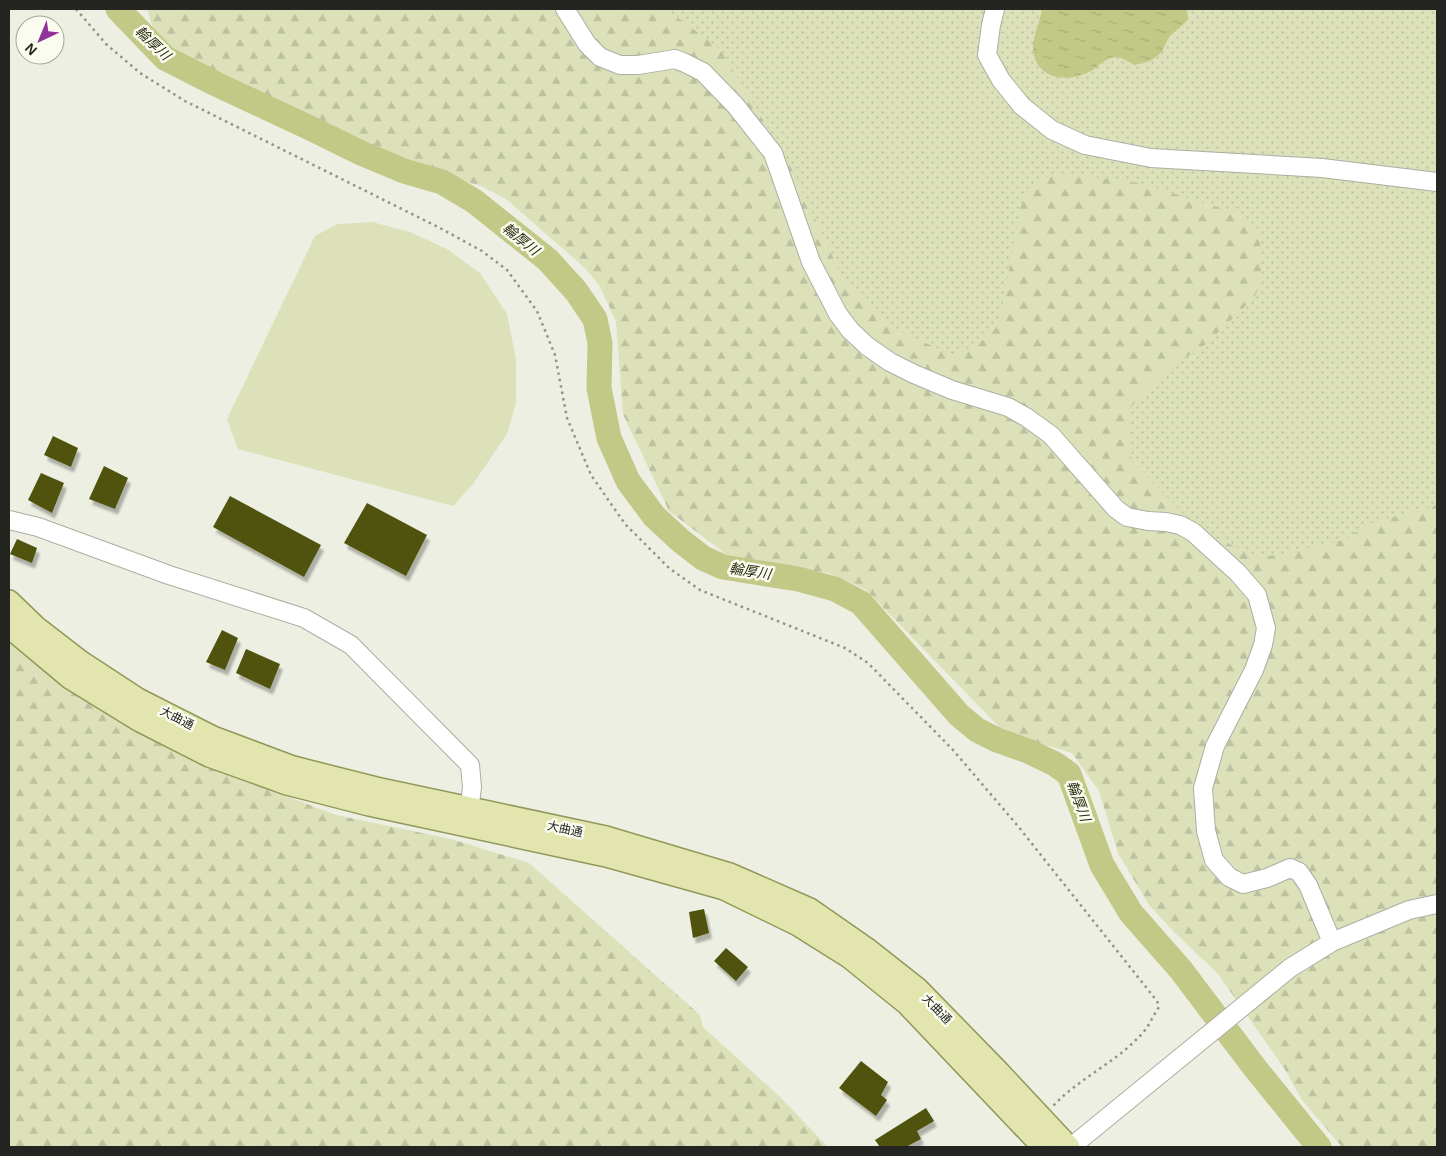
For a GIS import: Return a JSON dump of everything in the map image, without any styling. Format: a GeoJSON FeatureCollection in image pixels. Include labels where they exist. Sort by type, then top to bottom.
{"type":"FeatureCollection","features":[{"type":"Feature","properties":{"kind":"main road","name":"大曲通"},"geometry":{"type":"LineString","coordinates":[[9,601],[36,627],[80,661],[138,699],[213,736],[293,767],[376,788],[468,817],[724,889],[798,925],[849,956],[908,1004],[1043,1147]]}},
{"type":"Feature","properties":{"kind":"main road","name":"大曲通"},"geometry":{"type":"LineString","coordinates":[[9,627],[70,678],[140,721],[209,756],[287,784],[369,805],[468,817],[606,838],[730,874],[810,909],[866,948],[918,989],[1070,1147]]}},
{"type":"Feature","properties":{"kind":"street"},"geometry":{"type":"LineString","coordinates":[[565,9],[587,44],[600,57],[620,65],[638,65],[675,59],[684,62],[703,72],[735,105],[773,153],[811,262],[838,314],[850,330],[867,346],[890,362],[914,374],[952,390],[1008,407],[1026,417],[1051,435],[1116,509],[1127,517],[1180,525],[1193,532],[1238,573],[1257,595],[1266,628],[1264,646],[1254,670],[1215,746],[1203,788],[1206,831],[1214,860],[1229,877],[1243,884],[1267,878],[1290,868],[1299,872],[1308,885],[1332,942]]}},
{"type":"Feature","properties":{"kind":"street"},"geometry":{"type":"LineString","coordinates":[[995,9],[990,25],[987,55],[1001,80],[1022,106],[1052,130],[1085,145],[1152,158],[1322,168],[1437,182]]}},
{"type":"Feature","properties":{"kind":"street"},"geometry":{"type":"LineString","coordinates":[[9,520],[38,528],[170,575],[304,618],[351,645],[470,765],[472,787],[468,817]]}},
{"type":"Feature","properties":{"kind":"street"},"geometry":{"type":"LineString","coordinates":[[1070,1147],[1290,968],[1332,942],[1409,910],[1437,904]]}},
{"type":"Feature","properties":{"kind":"path"},"geometry":{"type":"LineString","coordinates":[[76,9],[106,44],[140,73],[185,101],[438,227],[482,251],[507,270],[537,311],[555,355],[567,418],[591,474],[625,524],[669,568],[700,590],[845,648],[868,663],[953,750],[1017,825],[1157,1001],[1159,1007],[1145,1030],[1119,1055],[1062,1096],[1042,1118]]}},
{"type":"Feature","properties":{"kind":"green space"},"geometry":{"type":"Polygon","coordinates":[[[148,9],[666,9],[720,49],[788,161],[842,277],[894,328],[951,355],[976,347],[999,324],[1021,206],[1034,182],[1058,173],[1140,183],[1239,214],[1260,235],[1261,282],[1254,298],[1206,344],[1164,372],[1130,408],[1131,460],[1200,531],[1261,558],[1343,540],[1369,524],[1437,505],[1437,1147],[1342,1147],[1302,1100],[1284,1068],[1218,974],[1149,905],[1118,853],[1099,791],[1072,753],[1005,733],[865,589],[829,573],[739,564],[669,511],[623,414],[616,321],[599,285],[585,268],[506,199],[481,186],[380,158],[307,121],[185,69],[158,45],[148,9]]]}},
{"type":"Feature","properties":{"kind":"green space"},"geometry":{"type":"Polygon","coordinates":[[[482,9],[1437,9],[1437,1147],[482,9]]]}},
{"type":"Feature","properties":{"kind":"green space"},"geometry":{"type":"Polygon","coordinates":[[[372,222],[410,232],[447,249],[480,273],[507,314],[516,360],[516,403],[507,434],[473,484],[453,506],[238,449],[227,419],[315,236],[337,224],[372,222]]]}},
{"type":"Feature","properties":{"kind":"green space"},"geometry":{"type":"Polygon","coordinates":[[[9,633],[16,635],[185,757],[336,815],[451,839],[529,863],[700,1015],[703,1027],[779,1096],[828,1147],[9,1147],[9,633]]]}},
{"type":"Feature","properties":{"kind":"water"},"geometry":{"type":"Polygon","coordinates":[[[1042,9],[1187,9],[1188,20],[1169,37],[1161,53],[1150,61],[1135,65],[1114,57],[1082,75],[1062,78],[1045,72],[1039,66],[1035,57],[1033,46],[1042,9]]]}},
{"type":"Feature","properties":{"kind":"building"},"geometry":{"type":"Polygon","coordinates":[[[53,436],[78,448],[71,467],[44,455],[53,436]]]}},
{"type":"Feature","properties":{"kind":"building"},"geometry":{"type":"Polygon","coordinates":[[[104,466],[128,478],[115,509],[89,499],[104,466]]]}},
{"type":"Feature","properties":{"kind":"building"},"geometry":{"type":"Polygon","coordinates":[[[41,473],[64,483],[52,513],[28,500],[41,473]]]}},
{"type":"Feature","properties":{"kind":"building"},"geometry":{"type":"Polygon","coordinates":[[[230,496],[321,545],[304,577],[213,527],[230,496]]]}},
{"type":"Feature","properties":{"kind":"building"},"geometry":{"type":"Polygon","coordinates":[[[367,503],[427,535],[406,576],[344,543],[367,503]]]}},
{"type":"Feature","properties":{"kind":"building"},"geometry":{"type":"Polygon","coordinates":[[[17,539],[37,548],[32,563],[10,554],[17,539]]]}},
{"type":"Feature","properties":{"kind":"building"},"geometry":{"type":"Polygon","coordinates":[[[222,630],[238,638],[225,670],[206,662],[222,630]]]}},
{"type":"Feature","properties":{"kind":"building"},"geometry":{"type":"Polygon","coordinates":[[[246,649],[280,664],[270,689],[236,673],[246,649]]]}},
{"type":"Feature","properties":{"kind":"building"},"geometry":{"type":"Polygon","coordinates":[[[704,909],[709,933],[693,938],[689,912],[704,909]]]}},
{"type":"Feature","properties":{"kind":"building"},"geometry":{"type":"Polygon","coordinates":[[[726,948],[748,967],[736,981],[714,961],[726,948]]]}},
{"type":"Feature","properties":{"kind":"building"},"geometry":{"type":"Polygon","coordinates":[[[861,1061],[888,1082],[881,1095],[887,1100],[876,1116],[839,1088],[861,1061]]]}},
{"type":"Feature","properties":{"kind":"building"},"geometry":{"type":"Polygon","coordinates":[[[926,1108],[934,1121],[917,1131],[921,1139],[906,1147],[880,1147],[875,1140],[926,1108]]]}},
{"type":"Feature","properties":{"kind":"waterway","name":"輪厚川"},"geometry":{"type":"LineString","coordinates":[[118,9],[165,58],[361,153],[404,171],[442,182],[474,201],[548,260],[576,291],[595,319],[600,343],[599,388],[609,438],[628,481],[654,516],[703,558],[723,567],[798,579],[835,589],[861,603],[959,715],[977,730],[997,740],[1028,751],[1055,764],[1069,774],[1102,865],[1131,913],[1181,970],[1255,1068],[1319,1147]]}}]}
